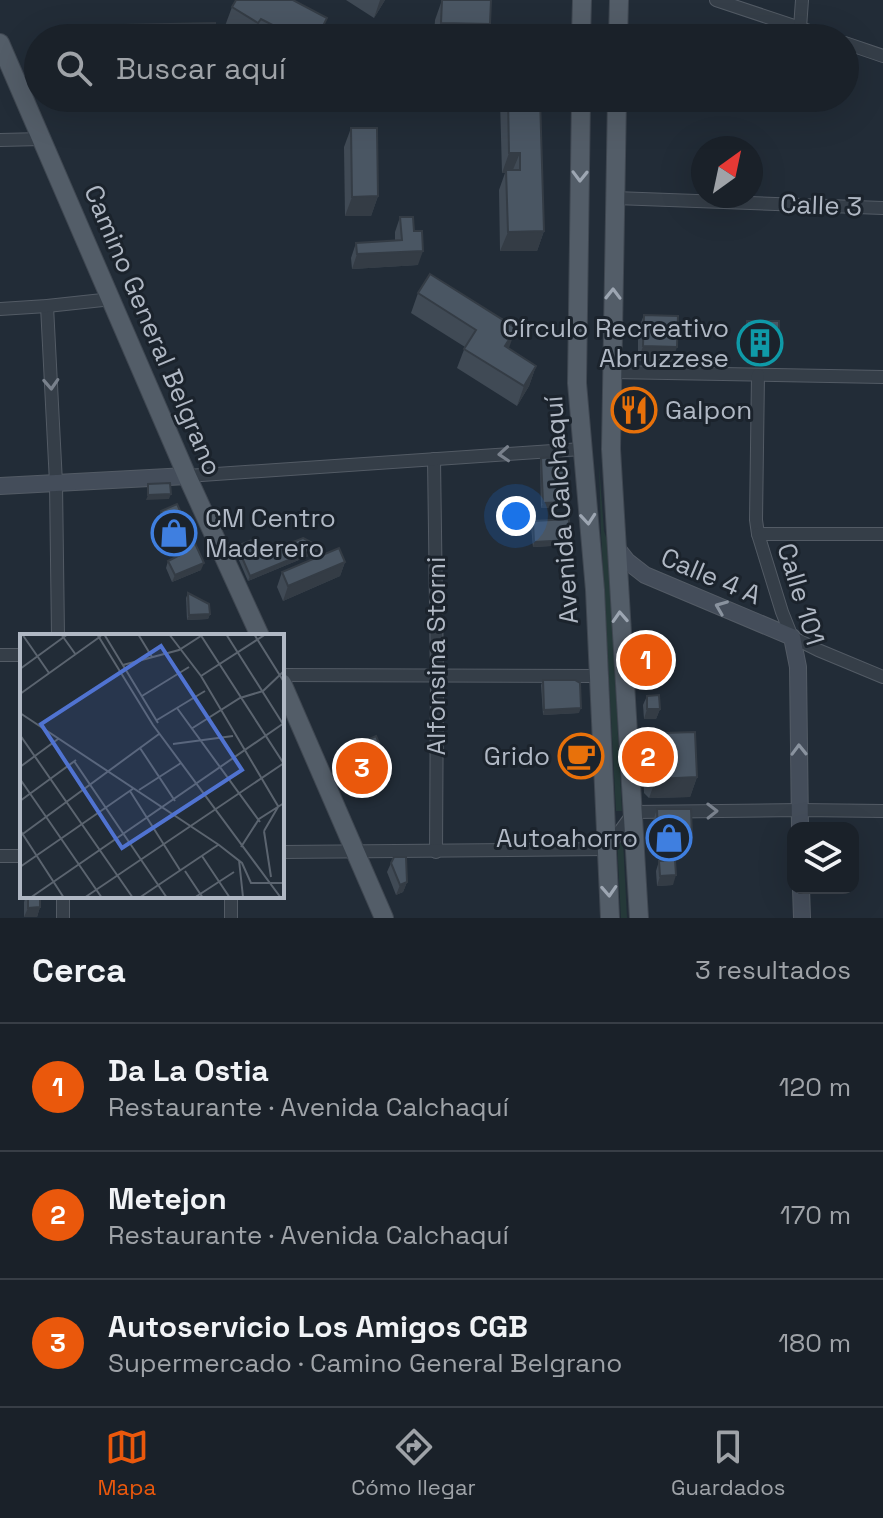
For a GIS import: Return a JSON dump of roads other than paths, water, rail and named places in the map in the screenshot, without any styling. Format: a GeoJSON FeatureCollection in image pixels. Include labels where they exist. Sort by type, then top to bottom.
{"type":"FeatureCollection","features":[{"type":"Feature","properties":{"kind":"main road"},"geometry":{"type":"LineString","coordinates":[[581,24],[582,0]]}},
{"type":"Feature","properties":{"kind":"main road"},"geometry":{"type":"LineString","coordinates":[[618,24],[619,0]]}},
{"type":"Feature","properties":{"kind":"main road","name":"Camino General Belgrano"},"geometry":{"type":"LineString","coordinates":[[0,43],[24,98]]}},
{"type":"Feature","properties":{"kind":"main road","name":"Camino General Belgrano"},"geometry":{"type":"LineString","coordinates":[[30,112],[187,476],[259,634]]}},
{"type":"Feature","properties":{"kind":"main road","name":"Avenida Calchaquí"},"geometry":{"type":"LineString","coordinates":[[581,112],[577,383],[595,590],[610,918]]}},
{"type":"Feature","properties":{"kind":"main road","name":"Avenida Calchaquí"},"geometry":{"type":"LineString","coordinates":[[617,112],[612,472],[639,918]]}},
{"type":"Feature","properties":{"kind":"main road"},"geometry":{"type":"LineString","coordinates":[[582,449],[592,448],[604,455],[612,472]]}},
{"type":"Feature","properties":{"kind":"main road"},"geometry":{"type":"LineString","coordinates":[[284,688],[384,918]]}},
{"type":"Feature","properties":{"kind":"street"},"geometry":{"type":"LineString","coordinates":[[716,0],[788,24]]}},
{"type":"Feature","properties":{"kind":"street"},"geometry":{"type":"LineString","coordinates":[[800,24],[802,0]]}},
{"type":"Feature","properties":{"kind":"street"},"geometry":{"type":"LineString","coordinates":[[859,48],[883,56]]}},
{"type":"Feature","properties":{"kind":"street"},"geometry":{"type":"LineString","coordinates":[[0,140],[42,139]]}},
{"type":"Feature","properties":{"kind":"street","name":"Calle 3"},"geometry":{"type":"LineString","coordinates":[[615,198],[883,208]]}},
{"type":"Feature","properties":{"kind":"street"},"geometry":{"type":"LineString","coordinates":[[0,309],[112,299]]}},
{"type":"Feature","properties":{"kind":"street"},"geometry":{"type":"LineString","coordinates":[[47,306],[56,483],[58,634]]}},
{"type":"Feature","properties":{"kind":"street"},"geometry":{"type":"LineString","coordinates":[[612,372],[883,377]]}},
{"type":"Feature","properties":{"kind":"street","name":"Calle 101"},"geometry":{"type":"LineString","coordinates":[[758,375],[756,520],[792,637],[798,667],[800,822]]}},
{"type":"Feature","properties":{"kind":"street"},"geometry":{"type":"LineString","coordinates":[[0,486],[582,449]]}},
{"type":"Feature","properties":{"kind":"street","name":"Alfonsina Storni"},"geometry":{"type":"LineString","coordinates":[[434,459],[436,852]]}},
{"type":"Feature","properties":{"kind":"street"},"geometry":{"type":"LineString","coordinates":[[758,534],[883,534]]}},
{"type":"Feature","properties":{"kind":"street","name":"Calle 4 A"},"geometry":{"type":"LineString","coordinates":[[616,547],[636,569],[653,579],[883,677]]}},
{"type":"Feature","properties":{"kind":"street"},"geometry":{"type":"LineString","coordinates":[[284,675],[598,676]]}},
{"type":"Feature","properties":{"kind":"street"},"geometry":{"type":"LineString","coordinates":[[284,852],[607,849],[634,812],[883,811]]}},
{"type":"Feature","properties":{"kind":"street"},"geometry":{"type":"LineString","coordinates":[[801,894],[802,918]]}},
{"type":"Feature","properties":{"kind":"place","name":"Círculo Recreativo Abruzzese"},"geometry":{"type":"Point","coordinates":[760,343]}},
{"type":"Feature","properties":{"kind":"place","name":"Galpon"},"geometry":{"type":"Point","coordinates":[634,410]}},
{"type":"Feature","properties":{"kind":"place","name":"CM Centro Maderero"},"geometry":{"type":"Point","coordinates":[174,533]}},
{"type":"Feature","properties":{"kind":"place","name":"Da La Ostia"},"geometry":{"type":"Point","coordinates":[646,660]}},
{"type":"Feature","properties":{"kind":"place","name":"Grido"},"geometry":{"type":"Point","coordinates":[581,756]}},
{"type":"Feature","properties":{"kind":"place","name":"Metejon"},"geometry":{"type":"Point","coordinates":[648,757]}},
{"type":"Feature","properties":{"kind":"place","name":"Autoservicio Los Amigos CGB"},"geometry":{"type":"Point","coordinates":[362,768]}},
{"type":"Feature","properties":{"kind":"place","name":"Autoahorro"},"geometry":{"type":"Point","coordinates":[669,838]}}]}
